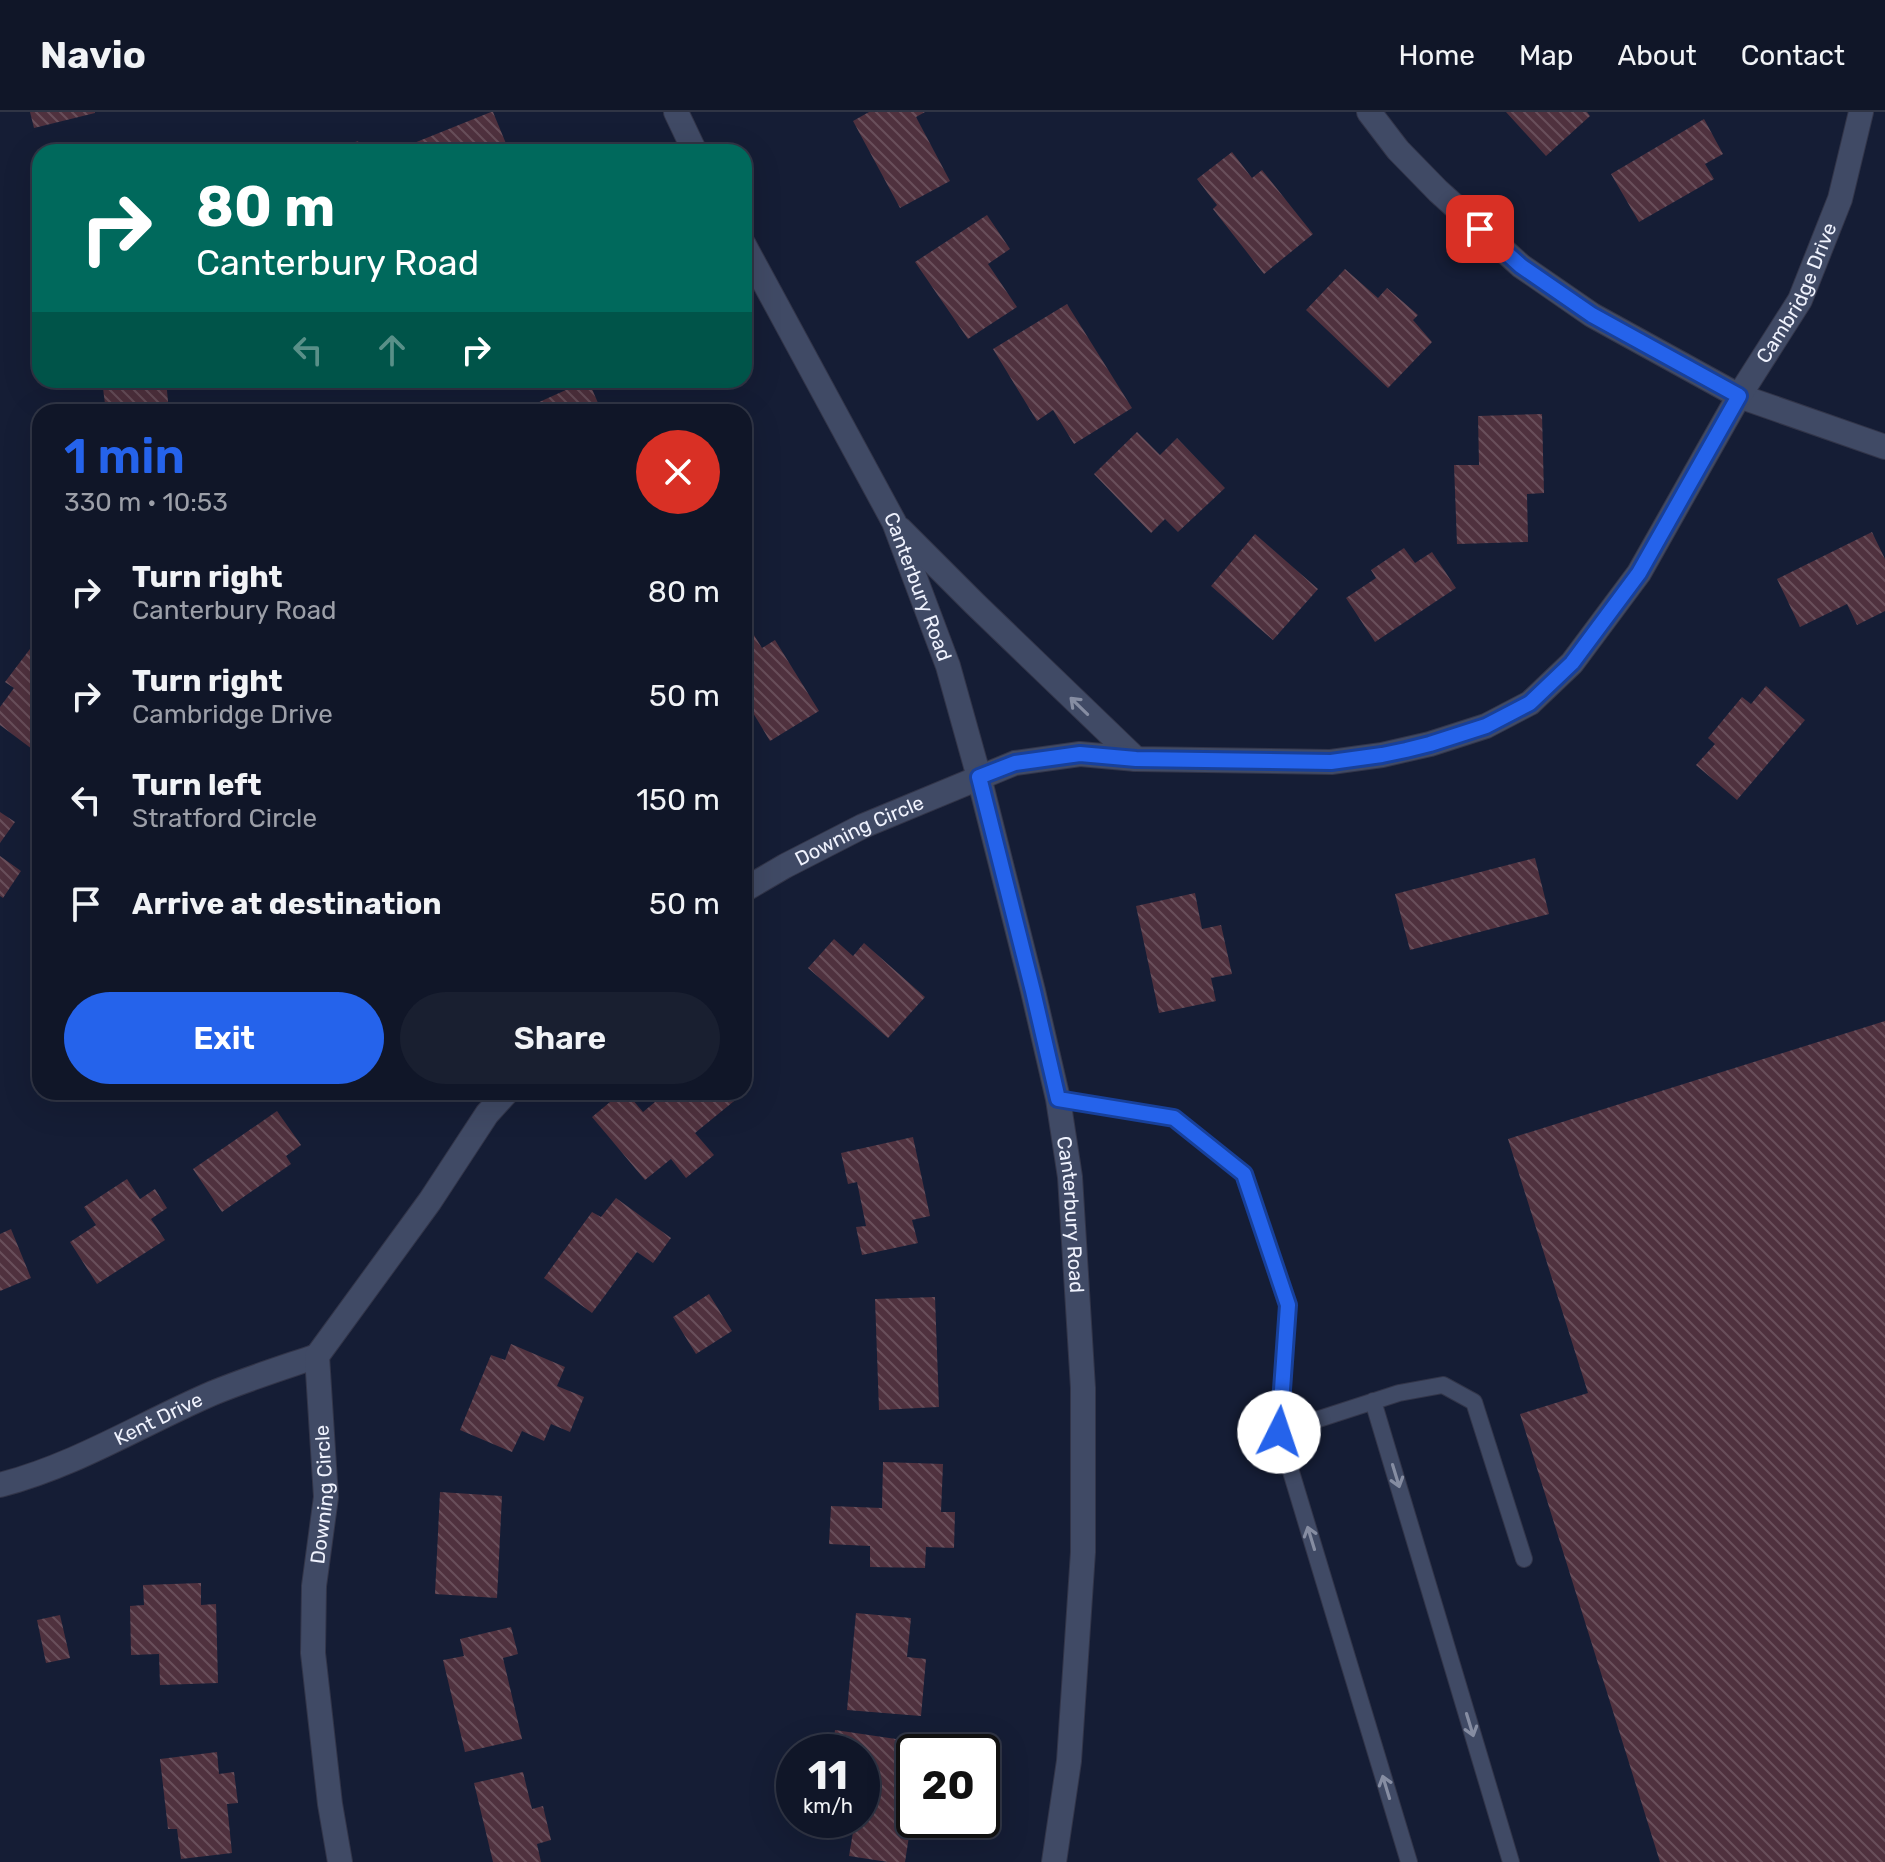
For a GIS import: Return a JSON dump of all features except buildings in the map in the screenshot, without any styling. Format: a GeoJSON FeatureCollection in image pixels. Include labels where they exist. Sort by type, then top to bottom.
{"type":"FeatureCollection","features":[{"type":"Feature","properties":{"kind":"street"},"geometry":{"type":"LineString","coordinates":[[676,112],[691,144]]}},
{"type":"Feature","properties":{"kind":"street"},"geometry":{"type":"LineString","coordinates":[[1369,112],[1398,150],[1438,191],[1521,266],[1592,315],[1739,396],[1885,447]]}},
{"type":"Feature","properties":{"kind":"street","name":"Cambridge Drive"},"geometry":{"type":"LineString","coordinates":[[979,777],[1015,763],[1080,754],[1136,759],[1331,762],[1430,744],[1486,726],[1530,703],[1572,663],[1639,573],[1739,396],[1800,300],[1840,199],[1861,112]]}},
{"type":"Feature","properties":{"kind":"street","name":"Canterbury Road"},"geometry":{"type":"LineString","coordinates":[[752,260],[894,522],[948,666],[979,777],[1058,1099],[1070,1177],[1083,1373],[1083,1537],[1069,1761],[1054,1862]]}},
{"type":"Feature","properties":{"kind":"street"},"geometry":{"type":"LineString","coordinates":[[894,522],[1136,759]]}},
{"type":"Feature","properties":{"kind":"street","name":"Downing Circle"},"geometry":{"type":"LineString","coordinates":[[752,885],[863,826],[979,777]]}},
{"type":"Feature","properties":{"kind":"street"},"geometry":{"type":"LineString","coordinates":[[317,1356],[500,1100]]}},
{"type":"Feature","properties":{"kind":"street","name":"Downing Circle"},"geometry":{"type":"LineString","coordinates":[[317,1356],[326,1497],[314,1586],[313,1653],[330,1804],[340,1862]]}},
{"type":"Feature","properties":{"kind":"street","name":"Kent Drive"},"geometry":{"type":"LineString","coordinates":[[0,1485],[77,1459],[214,1393],[317,1356]]}},
{"type":"Feature","properties":{"kind":"lane"},"geometry":{"type":"LineString","coordinates":[[1058,1099],[1174,1118],[1244,1174],[1288,1305],[1279,1432],[1409,1862]]}},
{"type":"Feature","properties":{"kind":"lane"},"geometry":{"type":"LineString","coordinates":[[1279,1432],[1399,1393],[1443,1385],[1474,1402],[1524,1559]]}},
{"type":"Feature","properties":{"kind":"lane"},"geometry":{"type":"LineString","coordinates":[[1373,1401],[1511,1862]]}},
{"type":"Feature","properties":{"kind":"route"},"geometry":{"type":"LineString","coordinates":[[1279,1432],[1288,1305],[1244,1174],[1174,1118],[1058,1099],[979,777],[1015,763],[1080,754],[1136,759],[1331,762],[1382,755],[1486,726],[1530,703],[1572,663],[1639,573],[1739,396],[1592,315],[1521,266],[1480,229]]}}]}
